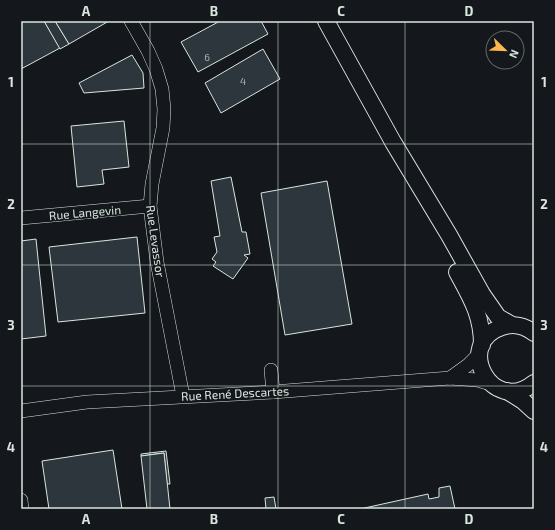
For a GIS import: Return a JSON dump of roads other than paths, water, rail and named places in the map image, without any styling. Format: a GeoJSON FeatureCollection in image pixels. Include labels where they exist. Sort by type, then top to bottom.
{"type":"FeatureCollection","features":[{"type":"Feature","properties":{"kind":"main road"},"geometry":{"type":"LineString","coordinates":[[326,21],[393,142],[449,235],[482,294],[498,316],[512,325]]}},
{"type":"Feature","properties":{"kind":"main road"},"geometry":{"type":"LineString","coordinates":[[393,142],[440,241],[474,305],[482,327],[479,362],[482,371],[490,384],[498,389],[507,391],[523,390],[534,383]]}},
{"type":"Feature","properties":{"kind":"main road"},"geometry":{"type":"LineString","coordinates":[[480,350],[488,336],[503,326],[522,326],[534,333]]}},
{"type":"Feature","properties":{"kind":"main road"},"geometry":{"type":"LineString","coordinates":[[507,391],[523,401],[534,411]]}},
{"type":"Feature","properties":{"kind":"street","name":"Rue Levassor"},"geometry":{"type":"LineString","coordinates":[[131,21],[148,51],[156,69],[164,102],[163,128],[152,184],[150,206],[158,262],[183,396]]}},
{"type":"Feature","properties":{"kind":"street","name":"Rue Langevin"},"geometry":{"type":"LineString","coordinates":[[21,218],[150,206]]}},
{"type":"Feature","properties":{"kind":"street"},"geometry":{"type":"LineString","coordinates":[[450,378],[468,365],[480,350]]}},
{"type":"Feature","properties":{"kind":"street"},"geometry":{"type":"LineString","coordinates":[[271,370],[273,392]]}},
{"type":"Feature","properties":{"kind":"street","name":"Rue René Descartes"},"geometry":{"type":"LineString","coordinates":[[21,411],[87,402],[273,392],[450,378],[477,380],[490,384]]}},
{"type":"Feature","properties":{"kind":"street"},"geometry":{"type":"LineString","coordinates":[[21,500],[22,509]]}}]}
